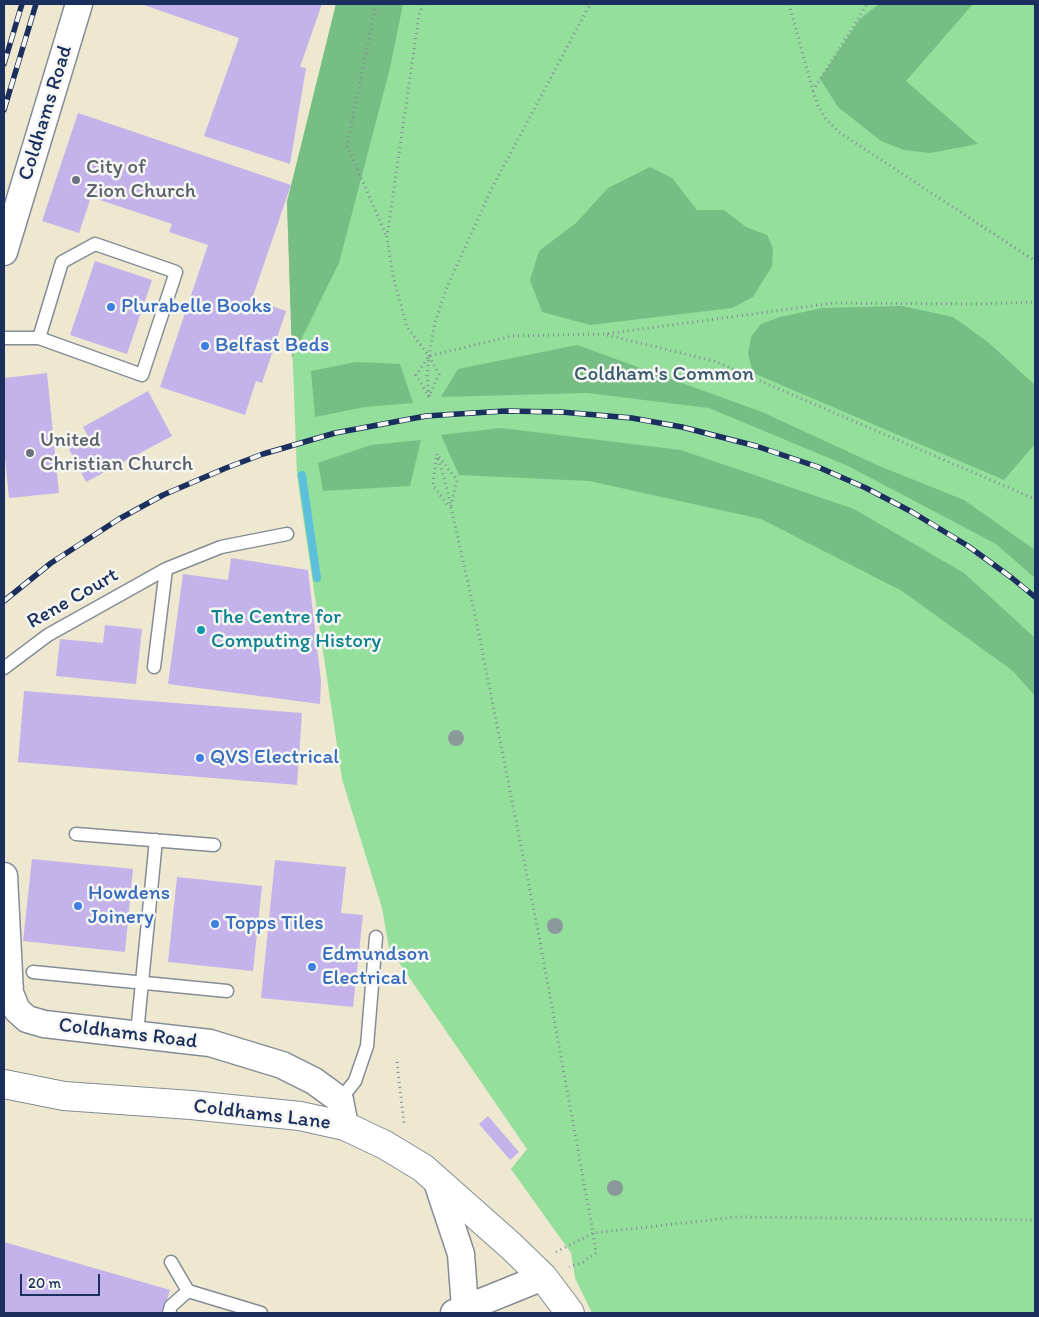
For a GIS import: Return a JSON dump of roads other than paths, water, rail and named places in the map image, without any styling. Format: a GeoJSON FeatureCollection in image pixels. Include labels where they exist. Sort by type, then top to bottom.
{"type":"FeatureCollection","features":[{"type":"Feature","properties":{"kind":"street","name":"Coldhams Road"},"geometry":{"type":"LineString","coordinates":[[4,252],[79,4]]}},
{"type":"Feature","properties":{"kind":"street","name":"Coldhams Road"},"geometry":{"type":"LineString","coordinates":[[4,876],[11,1012],[27,1020],[44,1024],[210,1043],[282,1065],[314,1081],[342,1113]]}},
{"type":"Feature","properties":{"kind":"street","name":"Coldhams Lane"},"geometry":{"type":"LineString","coordinates":[[4,1084],[64,1096],[191,1105],[291,1115],[342,1113],[422,1168],[511,1246],[555,1265],[570,1313]]}},
{"type":"Feature","properties":{"kind":"street"},"geometry":{"type":"LineString","coordinates":[[437,1182],[461,1254],[459,1311],[555,1265]]}},
{"type":"Feature","properties":{"kind":"lane"},"geometry":{"type":"LineString","coordinates":[[4,338],[39,338],[142,375],[176,272],[95,244],[62,262],[39,338]]}},
{"type":"Feature","properties":{"kind":"lane","name":"Rene Court"},"geometry":{"type":"LineString","coordinates":[[4,668],[48,635],[166,569],[221,547],[287,534]]}},
{"type":"Feature","properties":{"kind":"lane"},"geometry":{"type":"LineString","coordinates":[[154,667],[166,569]]}},
{"type":"Feature","properties":{"kind":"lane"},"geometry":{"type":"LineString","coordinates":[[76,834],[214,845]]}},
{"type":"Feature","properties":{"kind":"lane"},"geometry":{"type":"LineString","coordinates":[[137,1034],[156,840]]}},
{"type":"Feature","properties":{"kind":"lane"},"geometry":{"type":"LineString","coordinates":[[342,1113],[367,1046],[376,938]]}},
{"type":"Feature","properties":{"kind":"lane"},"geometry":{"type":"LineString","coordinates":[[32,972],[227,991]]}},
{"type":"Feature","properties":{"kind":"lane"},"geometry":{"type":"LineString","coordinates":[[172,1262],[188,1291],[261,1313]]}},
{"type":"Feature","properties":{"kind":"lane"},"geometry":{"type":"LineString","coordinates":[[169,1313],[172,1306],[188,1291]]}},
{"type":"Feature","properties":{"kind":"waterway"},"geometry":{"type":"LineString","coordinates":[[302,475],[317,578]]}},
{"type":"Feature","properties":{"kind":"railway"},"geometry":{"type":"LineString","coordinates":[[4,64],[22,4]]}},
{"type":"Feature","properties":{"kind":"railway"},"geometry":{"type":"LineString","coordinates":[[4,110],[36,4]]}},
{"type":"Feature","properties":{"kind":"railway"},"geometry":{"type":"LineString","coordinates":[[4,601],[51,563],[119,519],[163,495],[226,468],[263,454],[335,433],[426,416],[505,411],[561,412],[632,418],[682,427],[756,446],[818,467],[866,488],[912,512],[968,546],[1035,597]]}},
{"type":"Feature","properties":{"kind":"place","name":"City of Zion Church"},"geometry":{"type":"Point","coordinates":[76,180]}},
{"type":"Feature","properties":{"kind":"place","name":"Plurabelle Books"},"geometry":{"type":"Point","coordinates":[111,307]}},
{"type":"Feature","properties":{"kind":"place","name":"Belfast Beds"},"geometry":{"type":"Point","coordinates":[205,346]}},
{"type":"Feature","properties":{"kind":"place","name":"United Christian Church"},"geometry":{"type":"Point","coordinates":[30,453]}},
{"type":"Feature","properties":{"kind":"place","name":"The Centre for Computing History"},"geometry":{"type":"Point","coordinates":[201,630]}},
{"type":"Feature","properties":{"kind":"place","name":"QVS Electrical"},"geometry":{"type":"Point","coordinates":[200,758]}},
{"type":"Feature","properties":{"kind":"place","name":"Howdens Joinery"},"geometry":{"type":"Point","coordinates":[78,906]}},
{"type":"Feature","properties":{"kind":"place","name":"Topps Tiles"},"geometry":{"type":"Point","coordinates":[215,924]}},
{"type":"Feature","properties":{"kind":"place","name":"Edmundson Electrical"},"geometry":{"type":"Point","coordinates":[312,967]}},
{"type":"Feature","properties":{"kind":"park label","name":"Coldham's Common"},"geometry":{"type":"Point","coordinates":[664,375]}}]}
